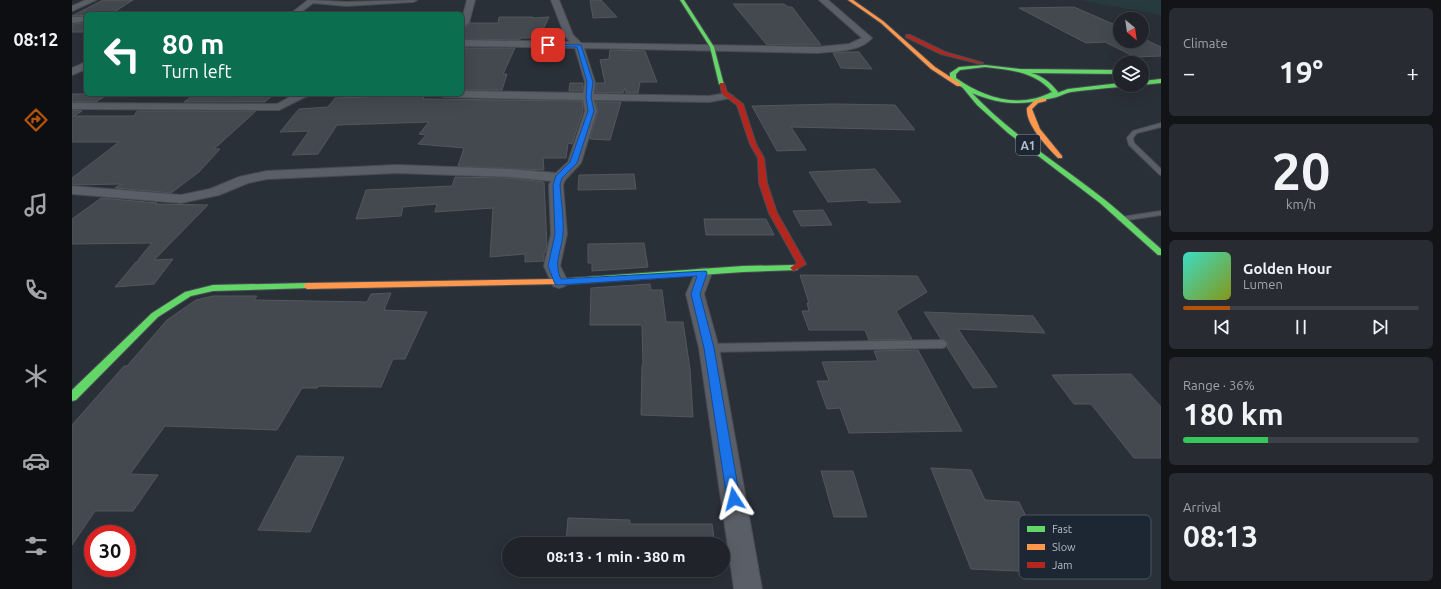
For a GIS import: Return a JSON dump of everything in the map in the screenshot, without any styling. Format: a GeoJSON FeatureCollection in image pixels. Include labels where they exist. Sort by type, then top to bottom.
{"type":"FeatureCollection","features":[{"type":"Feature","properties":{"kind":"main road"},"geometry":{"type":"LineString","coordinates":[[72,396],[155,315],[188,294],[213,288],[558,282],[796,268],[802,264],[774,213],[763,183],[762,158],[753,144],[740,104],[724,93],[712,47],[682,0]]}},
{"type":"Feature","properties":{"kind":"main road","name":"A1"},"geometry":{"type":"LineString","coordinates":[[850,0],[882,22],[933,68],[962,87],[1002,125],[1096,197],[1161,253]]}},
{"type":"Feature","properties":{"kind":"main road","name":"A1"},"geometry":{"type":"LineString","coordinates":[[882,22],[943,53],[1001,68]]}},
{"type":"Feature","properties":{"kind":"main road"},"geometry":{"type":"LineString","coordinates":[[1047,99],[1055,92],[1053,87],[1033,75],[985,66],[959,69],[953,73],[953,79],[962,87],[989,97],[1004,100],[1033,101],[1047,99],[1068,92],[1113,86]]}},
{"type":"Feature","properties":{"kind":"main road"},"geometry":{"type":"LineString","coordinates":[[1018,71],[1113,72]]}},
{"type":"Feature","properties":{"kind":"main road"},"geometry":{"type":"LineString","coordinates":[[1149,82],[1161,81]]}},
{"type":"Feature","properties":{"kind":"main road","name":"A1"},"geometry":{"type":"LineString","coordinates":[[1047,99],[1036,102],[1029,108],[1032,121],[1040,135],[1096,197]]}},
{"type":"Feature","properties":{"kind":"street"},"geometry":{"type":"LineString","coordinates":[[72,9],[92,0]]}},
{"type":"Feature","properties":{"kind":"street"},"geometry":{"type":"LineString","coordinates":[[297,12],[310,2],[357,7],[413,0]]}},
{"type":"Feature","properties":{"kind":"street"},"geometry":{"type":"LineString","coordinates":[[465,22],[471,0]]}},
{"type":"Feature","properties":{"kind":"street"},"geometry":{"type":"LineString","coordinates":[[555,0],[569,36],[579,46],[590,82],[588,97],[591,111],[574,163],[559,178],[556,185],[559,234],[552,266],[558,282]]}},
{"type":"Feature","properties":{"kind":"street"},"geometry":{"type":"LineString","coordinates":[[464,43],[818,50],[855,46],[861,44],[868,38],[823,0]]}},
{"type":"Feature","properties":{"kind":"street"},"geometry":{"type":"LineString","coordinates":[[72,5],[81,5]]}},
{"type":"Feature","properties":{"kind":"street"},"geometry":{"type":"LineString","coordinates":[[72,20],[84,20]]}},
{"type":"Feature","properties":{"kind":"street"},"geometry":{"type":"LineString","coordinates":[[72,72],[84,66]]}},
{"type":"Feature","properties":{"kind":"street"},"geometry":{"type":"LineString","coordinates":[[464,94],[709,99],[727,96]]}},
{"type":"Feature","properties":{"kind":"street"},"geometry":{"type":"LineString","coordinates":[[166,106],[179,96]]}},
{"type":"Feature","properties":{"kind":"street"},"geometry":{"type":"LineString","coordinates":[[72,106],[280,107],[299,96]]}},
{"type":"Feature","properties":{"kind":"street"},"geometry":{"type":"LineString","coordinates":[[72,190],[181,199],[214,192],[244,180],[267,175],[397,169],[503,172],[559,178]]}},
{"type":"Feature","properties":{"kind":"street"},"geometry":{"type":"LineString","coordinates":[[702,273],[695,294],[709,348],[748,589]]}},
{"type":"Feature","properties":{"kind":"lane"},"geometry":{"type":"LineString","coordinates":[[1161,125],[1135,132],[1130,138],[1131,144],[1161,173]]}},
{"type":"Feature","properties":{"kind":"lane"},"geometry":{"type":"LineString","coordinates":[[1121,219],[1161,213]]}},
{"type":"Feature","properties":{"kind":"lane"},"geometry":{"type":"LineString","coordinates":[[709,348],[942,344]]}},
{"type":"Feature","properties":{"kind":"green space"},"geometry":{"type":"Polygon","coordinates":[[[1079,0],[1161,0],[1161,16],[1079,0]]]}},
{"type":"Feature","properties":{"kind":"building"},"geometry":{"type":"Polygon","coordinates":[[[103,0],[133,0],[114,12],[84,12],[84,15],[72,16],[103,0]]]}},
{"type":"Feature","properties":{"kind":"building"},"geometry":{"type":"Polygon","coordinates":[[[590,0],[601,0],[617,17],[593,18],[590,0]]]}},
{"type":"Feature","properties":{"kind":"building"},"geometry":{"type":"Polygon","coordinates":[[[733,4],[784,4],[788,7],[792,7],[821,45],[767,45],[733,4]]]}},
{"type":"Feature","properties":{"kind":"building"},"geometry":{"type":"Polygon","coordinates":[[[1074,7],[1113,24],[1113,46],[1105,42],[1086,43],[1019,8],[1074,7]]]}},
{"type":"Feature","properties":{"kind":"building"},"geometry":{"type":"Polygon","coordinates":[[[499,17],[549,17],[539,38],[520,38],[520,40],[464,39],[464,27],[470,23],[498,23],[499,17]]]}},
{"type":"Feature","properties":{"kind":"building"},"geometry":{"type":"Polygon","coordinates":[[[84,23],[84,32],[72,32],[72,24],[84,23]]]}},
{"type":"Feature","properties":{"kind":"building"},"geometry":{"type":"Polygon","coordinates":[[[1149,41],[1161,47],[1161,56],[1133,56],[1117,48],[1149,48],[1149,41]]]}},
{"type":"Feature","properties":{"kind":"building"},"geometry":{"type":"Polygon","coordinates":[[[464,48],[515,48],[503,74],[507,74],[502,90],[464,90],[464,48]]]}},
{"type":"Feature","properties":{"kind":"building"},"geometry":{"type":"Polygon","coordinates":[[[610,50],[645,51],[657,82],[640,82],[638,93],[626,93],[625,88],[623,93],[596,93],[596,83],[605,83],[600,60],[609,59],[610,50]]]}},
{"type":"Feature","properties":{"kind":"building"},"geometry":{"type":"Polygon","coordinates":[[[859,52],[872,69],[841,68],[833,53],[859,52]]]}},
{"type":"Feature","properties":{"kind":"building"},"geometry":{"type":"Polygon","coordinates":[[[570,83],[583,83],[582,91],[569,91],[570,83]]]}},
{"type":"Feature","properties":{"kind":"building"},"geometry":{"type":"Polygon","coordinates":[[[72,94],[84,94],[84,96],[105,96],[96,102],[72,102],[72,94]]]}},
{"type":"Feature","properties":{"kind":"building"},"geometry":{"type":"Polygon","coordinates":[[[192,96],[272,96],[265,102],[184,102],[192,96]]]}},
{"type":"Feature","properties":{"kind":"building"},"geometry":{"type":"Polygon","coordinates":[[[424,96],[423,99],[582,101],[583,111],[572,144],[568,143],[566,158],[543,158],[544,170],[458,166],[464,148],[418,144],[426,135],[419,134],[429,122],[337,125],[318,154],[292,155],[309,131],[280,132],[299,109],[328,107],[335,98],[424,96]]]}},
{"type":"Feature","properties":{"kind":"building"},"geometry":{"type":"Polygon","coordinates":[[[596,102],[621,102],[610,140],[590,139],[598,111],[596,102]]]}},
{"type":"Feature","properties":{"kind":"building"},"geometry":{"type":"Polygon","coordinates":[[[834,104],[895,105],[915,130],[791,127],[806,150],[777,151],[752,106],[834,104]]]}},
{"type":"Feature","properties":{"kind":"building"},"geometry":{"type":"Polygon","coordinates":[[[72,110],[82,111],[74,116],[134,116],[137,111],[256,111],[214,149],[220,149],[199,172],[171,193],[115,188],[121,184],[72,185],[72,178],[119,142],[72,142],[72,110]]]}},
{"type":"Feature","properties":{"kind":"building"},"geometry":{"type":"Polygon","coordinates":[[[875,169],[901,202],[869,203],[867,200],[828,202],[809,172],[875,169]]]}},
{"type":"Feature","properties":{"kind":"building"},"geometry":{"type":"Polygon","coordinates":[[[634,174],[636,189],[578,190],[579,175],[634,174]]]}},
{"type":"Feature","properties":{"kind":"building"},"geometry":{"type":"Polygon","coordinates":[[[455,177],[510,178],[544,182],[547,246],[544,253],[544,261],[525,262],[525,254],[490,257],[493,208],[435,212],[437,204],[403,207],[401,216],[356,219],[366,190],[452,186],[455,177]]]}},
{"type":"Feature","properties":{"kind":"building"},"geometry":{"type":"Polygon","coordinates":[[[101,198],[157,203],[155,204],[208,205],[154,260],[173,259],[154,284],[115,287],[136,262],[139,261],[138,260],[152,243],[72,244],[72,219],[101,198]]]}},
{"type":"Feature","properties":{"kind":"building"},"geometry":{"type":"Polygon","coordinates":[[[823,210],[832,225],[801,226],[793,211],[823,210]]]}},
{"type":"Feature","properties":{"kind":"building"},"geometry":{"type":"Polygon","coordinates":[[[704,219],[766,219],[774,235],[706,235],[704,219]]]}},
{"type":"Feature","properties":{"kind":"building"},"geometry":{"type":"Polygon","coordinates":[[[644,243],[648,267],[592,271],[592,263],[588,263],[588,244],[644,243]]]}},
{"type":"Feature","properties":{"kind":"building"},"geometry":{"type":"Polygon","coordinates":[[[800,275],[917,276],[927,292],[896,311],[912,339],[869,340],[865,330],[809,330],[802,311],[809,311],[807,303],[809,303],[800,275]]]}},
{"type":"Feature","properties":{"kind":"building"},"geometry":{"type":"Polygon","coordinates":[[[650,284],[651,290],[662,290],[666,322],[683,322],[690,369],[693,417],[641,415],[643,365],[642,325],[590,325],[591,288],[650,284]]]}},
{"type":"Feature","properties":{"kind":"building"},"geometry":{"type":"Polygon","coordinates":[[[391,293],[384,310],[427,312],[405,359],[393,359],[381,387],[319,386],[317,388],[302,388],[277,430],[165,426],[130,474],[158,475],[133,511],[95,511],[86,525],[84,525],[72,545],[72,425],[124,366],[127,366],[167,320],[196,300],[213,296],[257,296],[254,300],[367,302],[371,294],[391,293]]]}},
{"type":"Feature","properties":{"kind":"building"},"geometry":{"type":"Polygon","coordinates":[[[924,312],[1033,316],[1045,333],[958,329],[997,387],[973,388],[947,347],[948,343],[941,339],[924,312]]]}},
{"type":"Feature","properties":{"kind":"building"},"geometry":{"type":"Polygon","coordinates":[[[918,350],[962,431],[849,433],[840,408],[827,409],[817,381],[829,381],[822,362],[878,361],[874,351],[918,350]]]}},
{"type":"Feature","properties":{"kind":"building"},"geometry":{"type":"Polygon","coordinates":[[[1131,374],[1161,407],[1161,458],[1134,458],[1091,404],[1074,404],[1052,375],[1131,374]]]}},
{"type":"Feature","properties":{"kind":"building"},"geometry":{"type":"Polygon","coordinates":[[[297,456],[344,457],[310,532],[258,530],[297,456]]]}},
{"type":"Feature","properties":{"kind":"building"},"geometry":{"type":"Polygon","coordinates":[[[931,468],[971,470],[985,500],[1019,502],[1025,515],[1019,515],[1019,571],[971,569],[931,468]]]}},
{"type":"Feature","properties":{"kind":"building"},"geometry":{"type":"Polygon","coordinates":[[[821,471],[853,471],[867,517],[834,517],[821,471]]]}},
{"type":"Feature","properties":{"kind":"building"},"geometry":{"type":"Polygon","coordinates":[[[568,518],[630,520],[630,524],[712,524],[714,537],[566,537],[568,518]]]}},
{"type":"Feature","properties":{"kind":"traffic: fast"},"geometry":{"type":"LineString","coordinates":[[682,0],[712,47],[722,84]]}},
{"type":"Feature","properties":{"kind":"traffic: fast"},"geometry":{"type":"LineString","coordinates":[[985,66],[1014,70],[1033,75],[1042,79],[1055,92],[1030,102],[1003,101],[976,92],[953,79],[953,73],[959,69],[985,66]]}},
{"type":"Feature","properties":{"kind":"traffic: fast"},"geometry":{"type":"LineString","coordinates":[[1018,71],[1113,72]]}},
{"type":"Feature","properties":{"kind":"traffic: fast"},"geometry":{"type":"LineString","coordinates":[[1149,82],[1161,81]]}},
{"type":"Feature","properties":{"kind":"traffic: fast"},"geometry":{"type":"LineString","coordinates":[[1051,97],[1068,91],[1113,86]]}},
{"type":"Feature","properties":{"kind":"traffic: fast"},"geometry":{"type":"LineString","coordinates":[[965,88],[979,104],[1010,132],[1103,202],[1161,253]]}},
{"type":"Feature","properties":{"kind":"traffic: fast"},"geometry":{"type":"LineString","coordinates":[[557,282],[743,269],[794,268]]}},
{"type":"Feature","properties":{"kind":"traffic: fast"},"geometry":{"type":"LineString","coordinates":[[72,397],[155,315],[188,294],[213,288],[307,286]]}},
{"type":"Feature","properties":{"kind":"traffic: slow"},"geometry":{"type":"LineString","coordinates":[[850,0],[882,22],[933,68],[959,85]]}},
{"type":"Feature","properties":{"kind":"traffic: slow"},"geometry":{"type":"LineString","coordinates":[[1044,100],[1036,102],[1029,109],[1037,129],[1060,157]]}},
{"type":"Feature","properties":{"kind":"traffic: slow"},"geometry":{"type":"LineString","coordinates":[[307,286],[557,282]]}},
{"type":"Feature","properties":{"kind":"traffic: jam"},"geometry":{"type":"LineString","coordinates":[[908,36],[943,53],[981,63]]}},
{"type":"Feature","properties":{"kind":"traffic: jam"},"geometry":{"type":"LineString","coordinates":[[722,84],[724,93],[740,104],[753,144],[761,158],[763,183],[773,213],[802,264],[794,268]]}},
{"type":"Feature","properties":{"kind":"route"},"geometry":{"type":"LineString","coordinates":[[548,45],[579,46],[590,82],[588,97],[591,111],[574,163],[559,178],[556,185],[559,234],[558,246],[554,254],[552,266],[555,276],[558,282],[702,273],[695,294],[709,348],[734,499]]}}]}
